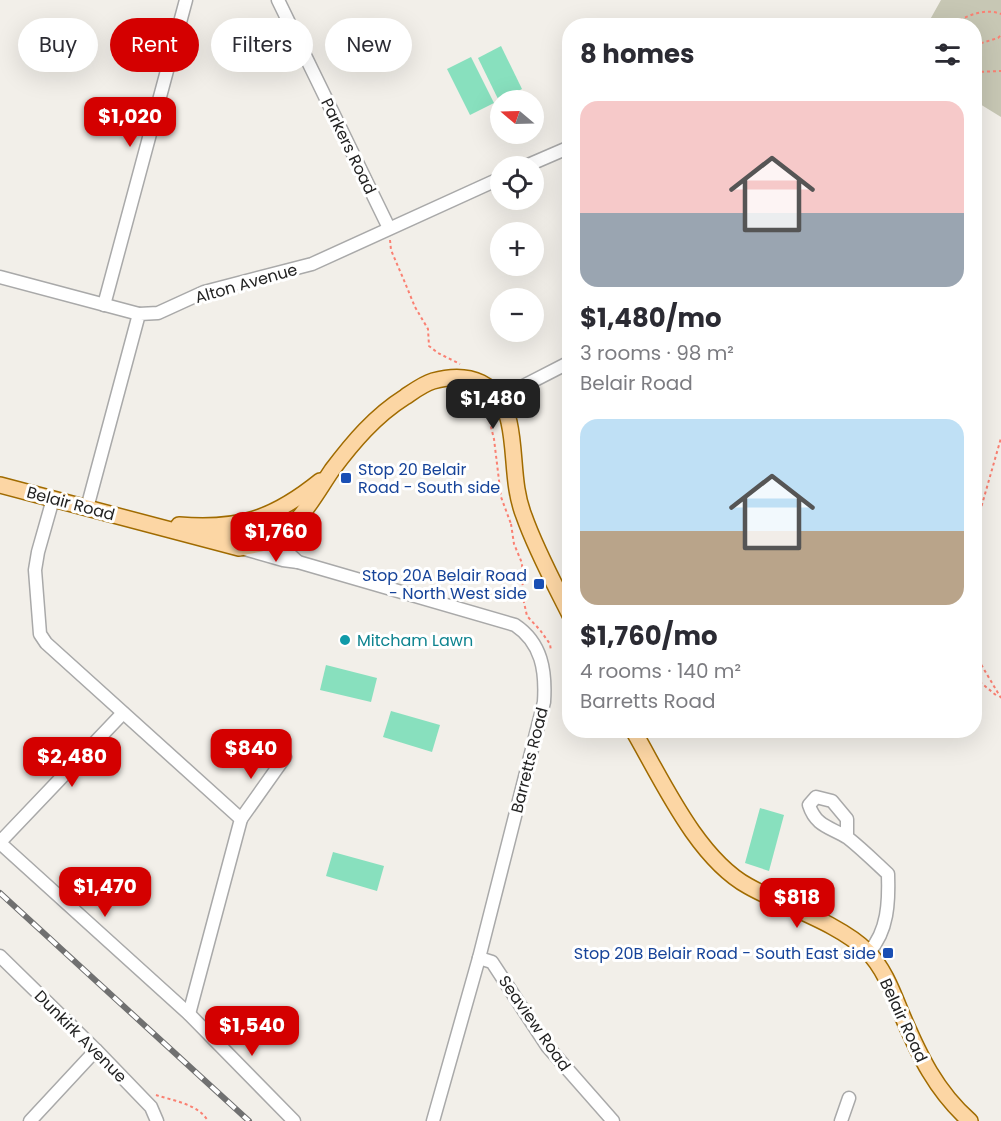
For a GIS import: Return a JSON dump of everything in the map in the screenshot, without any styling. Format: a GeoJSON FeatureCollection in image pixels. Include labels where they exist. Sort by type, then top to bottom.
{"type":"FeatureCollection","features":[{"type":"Feature","properties":{"kind":"main road","name":"Belair Road"},"geometry":{"type":"LineString","coordinates":[[0,485],[239,548],[273,539],[294,522],[308,507],[359,435],[389,407],[427,382],[449,377],[473,378]]}},
{"type":"Feature","properties":{"kind":"main road"},"geometry":{"type":"LineString","coordinates":[[473,378],[492,391],[491,398],[509,421],[517,520],[562,598]]}},
{"type":"Feature","properties":{"kind":"main road","name":"Belair Road"},"geometry":{"type":"LineString","coordinates":[[141,522],[195,526],[237,524],[285,506],[332,471]]}},
{"type":"Feature","properties":{"kind":"main road"},"geometry":{"type":"LineString","coordinates":[[195,526],[228,536],[254,534],[273,539]]}},
{"type":"Feature","properties":{"kind":"main road","name":"Belair Road"},"geometry":{"type":"LineString","coordinates":[[638,738],[691,829],[711,857],[746,885],[850,937],[869,952],[886,979],[919,1055],[936,1084],[952,1105],[970,1121]]}},
{"type":"Feature","properties":{"kind":"street"},"geometry":{"type":"LineString","coordinates":[[104,305],[186,0]]}},
{"type":"Feature","properties":{"kind":"street","name":"Parkers Road"},"geometry":{"type":"LineString","coordinates":[[278,0],[389,228]]}},
{"type":"Feature","properties":{"kind":"street"},"geometry":{"type":"LineString","coordinates":[[544,158],[562,150]]}},
{"type":"Feature","properties":{"kind":"street","name":"Alton Avenue"},"geometry":{"type":"LineString","coordinates":[[139,314],[158,313],[204,292],[312,264],[490,183]]}},
{"type":"Feature","properties":{"kind":"street"},"geometry":{"type":"LineString","coordinates":[[0,277],[139,314],[87,508]]}},
{"type":"Feature","properties":{"kind":"street"},"geometry":{"type":"LineString","coordinates":[[491,398],[562,366]]}},
{"type":"Feature","properties":{"kind":"street"},"geometry":{"type":"LineString","coordinates":[[53,499],[35,570],[40,634],[46,643],[241,819]]}},
{"type":"Feature","properties":{"kind":"street","name":"Barretts Road"},"geometry":{"type":"LineString","coordinates":[[273,539],[298,562]]}},
{"type":"Feature","properties":{"kind":"street","name":"Barretts Road"},"geometry":{"type":"LineString","coordinates":[[239,548],[298,562],[515,625],[526,632],[537,646],[545,682],[544,702],[479,958],[433,1121]]}},
{"type":"Feature","properties":{"kind":"street"},"geometry":{"type":"LineString","coordinates":[[123,713],[0,843],[189,1014],[294,1121]]}},
{"type":"Feature","properties":{"kind":"street"},"geometry":{"type":"LineString","coordinates":[[189,1014],[241,819],[285,757]]}},
{"type":"Feature","properties":{"kind":"street"},"geometry":{"type":"LineString","coordinates":[[847,837],[888,874],[889,894],[884,930],[869,952]]}},
{"type":"Feature","properties":{"kind":"street","name":"Dunkirk Avenue"},"geometry":{"type":"LineString","coordinates":[[0,956],[151,1107],[157,1121]]}},
{"type":"Feature","properties":{"kind":"street","name":"Seaview Road"},"geometry":{"type":"LineString","coordinates":[[479,958],[492,962],[547,1046],[612,1121]]}},
{"type":"Feature","properties":{"kind":"street"},"geometry":{"type":"LineString","coordinates":[[30,1121],[96,1050]]}},
{"type":"Feature","properties":{"kind":"street"},"geometry":{"type":"LineString","coordinates":[[841,1121],[849,1098]]}},
{"type":"Feature","properties":{"kind":"path"},"geometry":{"type":"LineString","coordinates":[[965,18],[972,14],[993,11],[1001,14]]}},
{"type":"Feature","properties":{"kind":"path"},"geometry":{"type":"LineString","coordinates":[[982,43],[1001,35]]}},
{"type":"Feature","properties":{"kind":"path"},"geometry":{"type":"LineString","coordinates":[[982,72],[1001,71]]}},
{"type":"Feature","properties":{"kind":"path"},"geometry":{"type":"LineString","coordinates":[[389,228],[391,250],[428,329],[429,346],[464,366],[473,378]]}},
{"type":"Feature","properties":{"kind":"path"},"geometry":{"type":"LineString","coordinates":[[491,398],[501,497],[517,520],[514,544],[522,563],[523,598],[527,616],[550,644],[551,655]]}},
{"type":"Feature","properties":{"kind":"path"},"geometry":{"type":"LineString","coordinates":[[982,504],[1001,438]]}},
{"type":"Feature","properties":{"kind":"path"},"geometry":{"type":"LineString","coordinates":[[982,666],[1000,698]]}},
{"type":"Feature","properties":{"kind":"path"},"geometry":{"type":"LineString","coordinates":[[982,684],[1000,698]]}},
{"type":"Feature","properties":{"kind":"path"},"geometry":{"type":"LineString","coordinates":[[136,1092],[154,1094],[178,1101],[201,1112],[208,1121]]}},
{"type":"Feature","properties":{"kind":"shaded area"},"geometry":{"type":"Polygon","coordinates":[[[941,0],[1001,0],[1001,117],[982,105],[982,18],[931,18],[941,0]]]}},
{"type":"Feature","properties":{"kind":"green space"},"geometry":{"type":"Polygon","coordinates":[[[501,46],[522,89],[494,90],[478,58],[501,46]]]}},
{"type":"Feature","properties":{"kind":"green space"},"geometry":{"type":"Polygon","coordinates":[[[471,57],[490,95],[490,105],[470,115],[447,69],[471,57]]]}},
{"type":"Feature","properties":{"kind":"green space"},"geometry":{"type":"Polygon","coordinates":[[[326,665],[377,678],[371,702],[320,690],[326,665]]]}},
{"type":"Feature","properties":{"kind":"green space"},"geometry":{"type":"Polygon","coordinates":[[[391,711],[440,725],[432,752],[383,737],[391,711]]]}},
{"type":"Feature","properties":{"kind":"green space"},"geometry":{"type":"Polygon","coordinates":[[[760,808],[784,815],[769,871],[745,863],[760,808]]]}},
{"type":"Feature","properties":{"kind":"green space"},"geometry":{"type":"Polygon","coordinates":[[[333,852],[384,866],[377,891],[326,876],[333,852]]]}},
{"type":"Feature","properties":{"kind":"railway"},"geometry":{"type":"LineString","coordinates":[[0,893],[249,1121]]}},
{"type":"Feature","properties":{"kind":"place","name":"Stop 20 Belair Road - South side"},"geometry":{"type":"Point","coordinates":[346,478]}},
{"type":"Feature","properties":{"kind":"place","name":"Stop 20A Belair Road - North West side"},"geometry":{"type":"Point","coordinates":[539,584]}},
{"type":"Feature","properties":{"kind":"place","name":"Mitcham Lawn"},"geometry":{"type":"Point","coordinates":[345,640]}},
{"type":"Feature","properties":{"kind":"place","name":"Stop 20B Belair Road - South East side"},"geometry":{"type":"Point","coordinates":[888,953]}}]}
